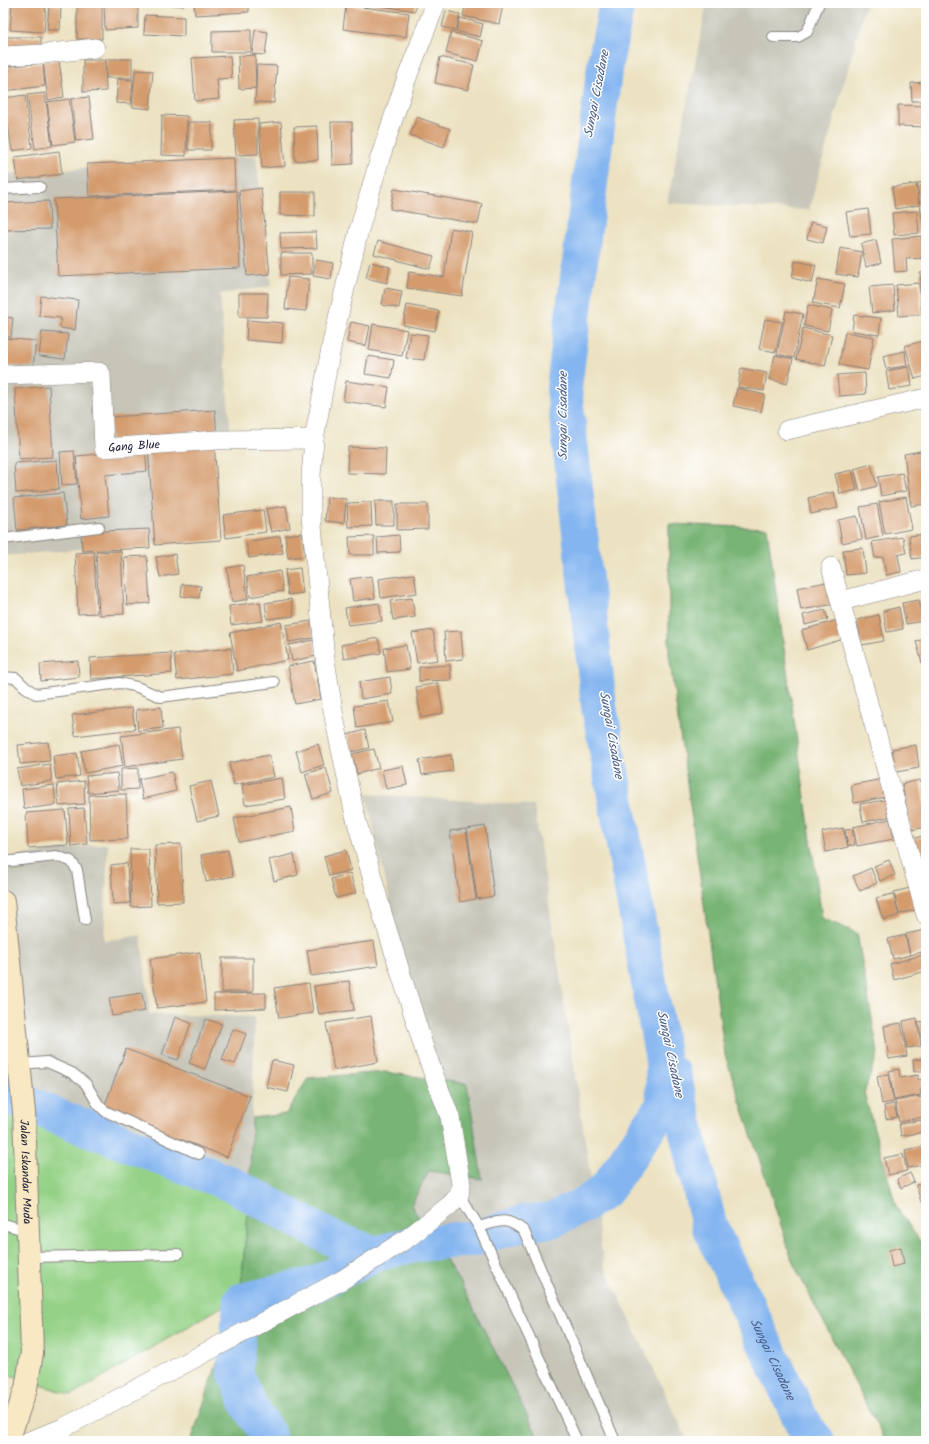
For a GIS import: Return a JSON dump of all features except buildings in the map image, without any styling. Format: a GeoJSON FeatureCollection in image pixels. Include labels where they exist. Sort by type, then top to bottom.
{"type":"FeatureCollection","features":[{"type":"Feature","properties":{"kind":"street"},"geometry":{"type":"LineString","coordinates":[[13,1435],[63,1428],[342,1280],[408,1238],[450,1205],[459,1195],[461,1184],[450,1116],[425,1051],[382,913],[355,816],[334,717],[325,659],[311,516],[311,476],[314,439],[332,342],[361,223],[380,158],[406,80],[436,3]]}},
{"type":"Feature","properties":{"kind":"street"},"geometry":{"type":"LineString","coordinates":[[3,56],[96,48]]}},
{"type":"Feature","properties":{"kind":"street","name":"Gang Blue"},"geometry":{"type":"LineString","coordinates":[[3,375],[99,372],[101,374],[104,448],[216,440],[314,439]]}},
{"type":"Feature","properties":{"kind":"street"},"geometry":{"type":"LineString","coordinates":[[787,430],[926,398]]}},
{"type":"Feature","properties":{"kind":"street"},"geometry":{"type":"LineString","coordinates":[[831,567],[926,915]]}},
{"type":"Feature","properties":{"kind":"street"},"geometry":{"type":"LineString","coordinates":[[841,601],[926,579]]}},
{"type":"Feature","properties":{"kind":"street","name":"Jalan Iskandar Muda"},"geometry":{"type":"LineString","coordinates":[[3,901],[9,1013],[21,1072],[24,1112],[32,1353],[26,1388],[13,1435]]}},
{"type":"Feature","properties":{"kind":"lane"},"geometry":{"type":"LineString","coordinates":[[773,37],[798,36],[806,32],[819,3]]}},
{"type":"Feature","properties":{"kind":"lane"},"geometry":{"type":"LineString","coordinates":[[3,189],[40,187]]}},
{"type":"Feature","properties":{"kind":"lane"},"geometry":{"type":"LineString","coordinates":[[3,538],[99,527]]}},
{"type":"Feature","properties":{"kind":"lane"},"geometry":{"type":"LineString","coordinates":[[3,677],[16,678],[25,687],[36,694],[120,683],[137,687],[161,697],[274,682]]}},
{"type":"Feature","properties":{"kind":"lane"},"geometry":{"type":"LineString","coordinates":[[3,862],[56,856],[71,861],[77,870],[85,920]]}},
{"type":"Feature","properties":{"kind":"lane"},"geometry":{"type":"LineString","coordinates":[[21,1072],[47,1062],[72,1073],[86,1084],[98,1104],[105,1111],[199,1154]]}},
{"type":"Feature","properties":{"kind":"lane"},"geometry":{"type":"LineString","coordinates":[[459,1195],[479,1227],[577,1441]]}},
{"type":"Feature","properties":{"kind":"lane"},"geometry":{"type":"LineString","coordinates":[[479,1227],[504,1220],[514,1223],[524,1231],[615,1441]]}},
{"type":"Feature","properties":{"kind":"lane"},"geometry":{"type":"LineString","coordinates":[[3,1224],[28,1231]]}},
{"type":"Feature","properties":{"kind":"lane"},"geometry":{"type":"LineString","coordinates":[[29,1257],[178,1254]]}},
{"type":"Feature","properties":{"kind":"shaded area"},"geometry":{"type":"Polygon","coordinates":[[[707,3],[866,3],[809,210],[667,203],[707,3]]]}},
{"type":"Feature","properties":{"kind":"shaded area"},"geometry":{"type":"Polygon","coordinates":[[[256,156],[271,286],[220,294],[231,438],[210,437],[220,537],[3,556],[3,174],[256,156]]]}},
{"type":"Feature","properties":{"kind":"shaded area"},"geometry":{"type":"Polygon","coordinates":[[[366,794],[534,805],[604,1265],[688,1441],[540,1441],[462,1286],[411,1204],[429,1171],[482,1179],[430,1079],[366,794]]]}},
{"type":"Feature","properties":{"kind":"shaded area"},"geometry":{"type":"Polygon","coordinates":[[[108,843],[104,941],[141,935],[150,1014],[255,1017],[249,1203],[3,1101],[3,856],[11,857],[108,843]]]}},
{"type":"Feature","properties":{"kind":"green space"},"geometry":{"type":"Polygon","coordinates":[[[669,524],[767,528],[822,918],[857,933],[878,1053],[864,1093],[896,1206],[926,1250],[926,1441],[885,1441],[794,1265],[725,1055],[669,655],[669,524]]]}},
{"type":"Feature","properties":{"kind":"green space"},"geometry":{"type":"Polygon","coordinates":[[[385,1072],[467,1084],[482,1179],[429,1171],[411,1205],[462,1286],[540,1441],[191,1441],[240,1296],[249,1203],[252,1118],[286,1114],[308,1078],[385,1072]]]}},
{"type":"Feature","properties":{"kind":"green space"},"geometry":{"type":"Polygon","coordinates":[[[3,1101],[249,1203],[240,1296],[72,1395],[3,1373],[3,1101]]]}},
{"type":"Feature","properties":{"kind":"waterway"},"geometry":{"type":"LineString","coordinates":[[269,1441],[267,1433],[249,1406],[235,1371],[241,1301],[316,1284],[374,1254],[411,1245],[476,1238],[523,1223],[552,1220],[582,1206],[605,1191],[664,1105],[663,1060],[599,706],[564,388],[605,64],[617,3]]}},
{"type":"Feature","properties":{"kind":"waterway","name":"Sungai Cisadane"},"geometry":{"type":"LineString","coordinates":[[673,1074],[709,1225],[803,1424],[817,1441]]}},
{"type":"Feature","properties":{"kind":"waterway"},"geometry":{"type":"LineString","coordinates":[[3,1093],[61,1118],[231,1184],[329,1237],[374,1254]]}}]}
